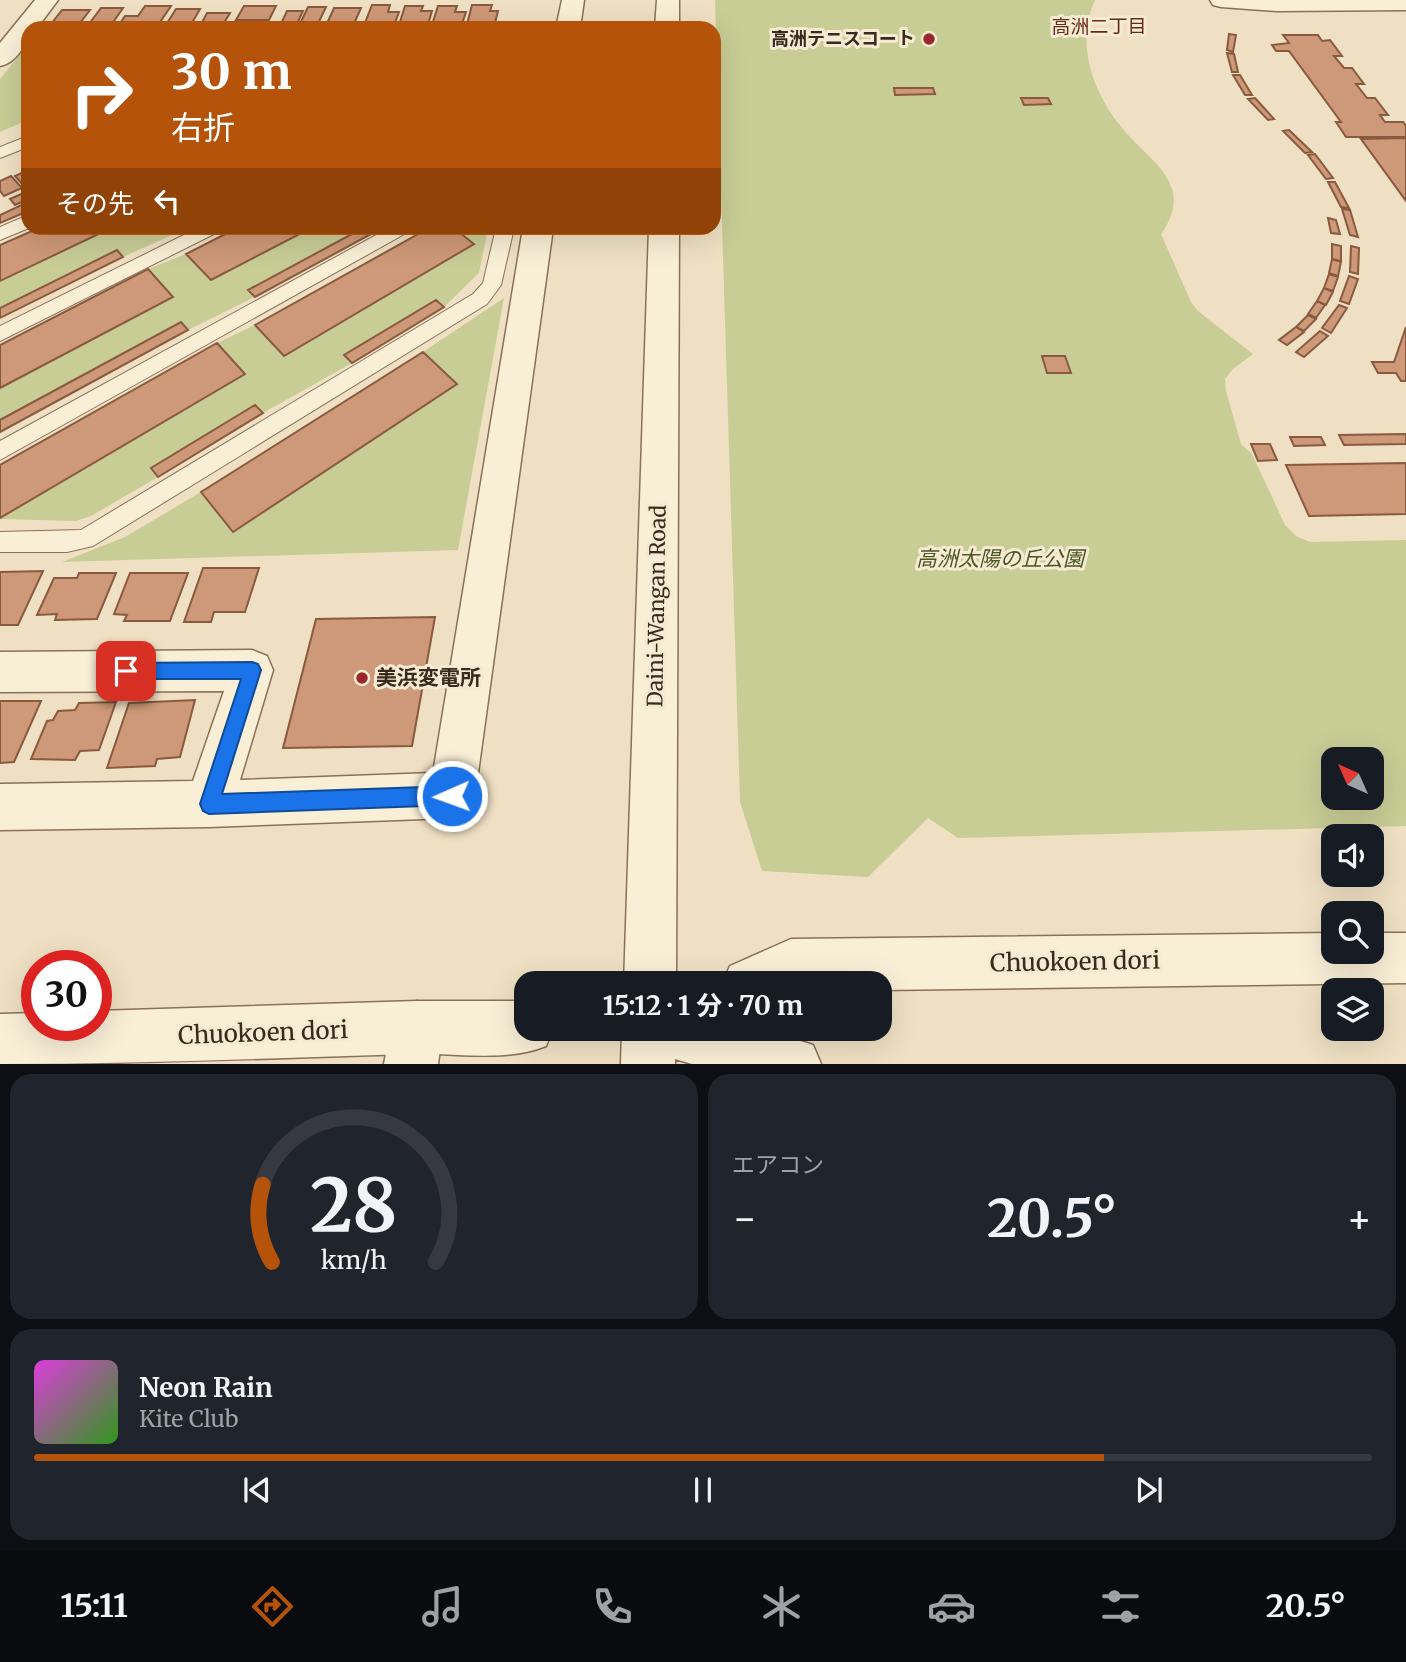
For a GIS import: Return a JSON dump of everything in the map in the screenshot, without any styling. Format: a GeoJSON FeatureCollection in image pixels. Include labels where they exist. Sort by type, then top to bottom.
{"type":"FeatureCollection","features":[{"type":"Feature","properties":{"kind":"street"},"geometry":{"type":"LineString","coordinates":[[30,21],[47,0]]}},
{"type":"Feature","properties":{"kind":"street"},"geometry":{"type":"LineString","coordinates":[[569,21],[573,0]]}},
{"type":"Feature","properties":{"kind":"street"},"geometry":{"type":"LineString","coordinates":[[667,21],[668,0]]}},
{"type":"Feature","properties":{"kind":"street"},"geometry":{"type":"LineString","coordinates":[[1221,0],[1277,4],[1406,3]]}},
{"type":"Feature","properties":{"kind":"street"},"geometry":{"type":"LineString","coordinates":[[0,59],[21,33]]}},
{"type":"Feature","properties":{"kind":"street"},"geometry":{"type":"LineString","coordinates":[[0,807],[452,796],[537,235]]}},
{"type":"Feature","properties":{"kind":"street","name":"Daini-Wangan Road"},"geometry":{"type":"LineString","coordinates":[[650,971],[664,235]]}},
{"type":"Feature","properties":{"kind":"street"},"geometry":{"type":"LineString","coordinates":[[0,672],[252,670],[209,804]]}},
{"type":"Feature","properties":{"kind":"street","name":"Chuokoen dori"},"geometry":{"type":"LineString","coordinates":[[777,971],[791,965],[1406,958]]}},
{"type":"Feature","properties":{"kind":"street","name":"Chuokoen dori"},"geometry":{"type":"LineString","coordinates":[[0,1041],[196,1050],[414,1045],[514,1029]]}},
{"type":"Feature","properties":{"kind":"street"},"geometry":{"type":"LineString","coordinates":[[648,1063],[649,1041]]}},
{"type":"Feature","properties":{"kind":"street"},"geometry":{"type":"LineString","coordinates":[[709,1041],[794,1063]]}},
{"type":"Feature","properties":{"kind":"lane"},"geometry":{"type":"LineString","coordinates":[[0,152],[21,144]]}},
{"type":"Feature","properties":{"kind":"lane"},"geometry":{"type":"LineString","coordinates":[[0,234],[21,224]]}},
{"type":"Feature","properties":{"kind":"lane"},"geometry":{"type":"LineString","coordinates":[[0,334],[198,235]]}},
{"type":"Feature","properties":{"kind":"lane"},"geometry":{"type":"LineString","coordinates":[[0,450],[389,235]]}},
{"type":"Feature","properties":{"kind":"lane"},"geometry":{"type":"LineString","coordinates":[[0,542],[67,542],[85,539],[480,299],[492,285],[503,235]]}},
{"type":"Feature","properties":{"kind":"green space","name":"高洲太陽の丘公園"},"geometry":{"type":"Polygon","coordinates":[[[715,0],[1095,0],[1087,37],[1092,74],[1119,124],[1160,168],[1169,182],[1173,207],[1170,219],[1161,234],[1191,302],[1198,311],[1253,354],[1233,369],[1225,379],[1226,391],[1241,444],[1252,454],[1285,525],[1296,536],[1310,542],[1406,540],[1406,826],[1321,824],[1321,828],[958,838],[928,818],[868,877],[762,871],[740,802],[721,192],[721,21],[716,21],[715,0]]]}},
{"type":"Feature","properties":{"kind":"green space"},"geometry":{"type":"Polygon","coordinates":[[[21,53],[21,123],[0,132],[0,79],[21,53]]]}},
{"type":"Feature","properties":{"kind":"green space"},"geometry":{"type":"Polygon","coordinates":[[[95,235],[172,235],[123,257],[117,250],[0,308],[0,281],[95,235]]]}},
{"type":"Feature","properties":{"kind":"green space"},"geometry":{"type":"Polygon","coordinates":[[[298,235],[350,235],[248,290],[255,297],[188,330],[181,322],[0,420],[0,388],[173,297],[148,269],[186,254],[212,280],[298,235]]]}},
{"type":"Feature","properties":{"kind":"green space"},"geometry":{"type":"Polygon","coordinates":[[[463,235],[487,235],[479,273],[444,307],[435,300],[345,354],[352,363],[263,413],[255,405],[151,467],[158,477],[91,516],[76,521],[0,519],[245,374],[217,343],[255,325],[284,356],[474,244],[463,235]]]}},
{"type":"Feature","properties":{"kind":"green space"},"geometry":{"type":"Polygon","coordinates":[[[504,298],[458,550],[62,562],[125,537],[201,492],[233,532],[457,385],[423,352],[504,298]]]}},
{"type":"Feature","properties":{"kind":"building"},"geometry":{"type":"Polygon","coordinates":[[[372,5],[390,5],[388,12],[399,12],[396,21],[366,21],[372,5]]]}},
{"type":"Feature","properties":{"kind":"building"},"geometry":{"type":"Polygon","coordinates":[[[472,5],[492,5],[490,11],[498,11],[496,21],[468,21],[472,5]]]}},
{"type":"Feature","properties":{"kind":"building"},"geometry":{"type":"Polygon","coordinates":[[[145,6],[171,6],[161,21],[122,21],[125,16],[138,16],[145,6]]]}},
{"type":"Feature","properties":{"kind":"building"},"geometry":{"type":"Polygon","coordinates":[[[244,6],[276,6],[269,20],[236,20],[244,6]]]}},
{"type":"Feature","properties":{"kind":"building"},"geometry":{"type":"Polygon","coordinates":[[[405,6],[423,6],[421,11],[432,11],[429,21],[400,21],[405,6]]]}},
{"type":"Feature","properties":{"kind":"building"},"geometry":{"type":"Polygon","coordinates":[[[438,6],[457,6],[455,12],[466,12],[463,21],[433,21],[438,6]]]}},
{"type":"Feature","properties":{"kind":"building"},"geometry":{"type":"Polygon","coordinates":[[[308,7],[326,7],[319,21],[301,21],[308,7]]]}},
{"type":"Feature","properties":{"kind":"building"},"geometry":{"type":"Polygon","coordinates":[[[101,8],[123,8],[114,21],[91,21],[101,8]]]}},
{"type":"Feature","properties":{"kind":"building"},"geometry":{"type":"Polygon","coordinates":[[[334,8],[361,8],[355,21],[328,21],[334,8]]]}},
{"type":"Feature","properties":{"kind":"building"},"geometry":{"type":"Polygon","coordinates":[[[176,9],[200,9],[193,21],[168,21],[176,9]]]}},
{"type":"Feature","properties":{"kind":"building"},"geometry":{"type":"Polygon","coordinates":[[[62,10],[90,10],[81,21],[53,21],[62,10]]]}},
{"type":"Feature","properties":{"kind":"building"},"geometry":{"type":"Polygon","coordinates":[[[287,11],[303,11],[298,21],[282,21],[287,11]]]}},
{"type":"Feature","properties":{"kind":"building"},"geometry":{"type":"Polygon","coordinates":[[[207,13],[230,13],[225,21],[203,21],[207,13]]]}},
{"type":"Feature","properties":{"kind":"building"},"geometry":{"type":"Polygon","coordinates":[[[236,20],[269,20],[268,21],[236,20]]]}},
{"type":"Feature","properties":{"kind":"building"},"geometry":{"type":"Polygon","coordinates":[[[1229,34],[1236,35],[1233,52],[1227,50],[1229,34]]]}},
{"type":"Feature","properties":{"kind":"building"},"geometry":{"type":"Polygon","coordinates":[[[1283,35],[1318,35],[1322,41],[1330,40],[1342,56],[1334,56],[1344,68],[1352,68],[1364,84],[1356,84],[1367,98],[1375,98],[1388,115],[1380,115],[1385,122],[1403,122],[1406,126],[1406,137],[1346,137],[1336,122],[1341,122],[1289,51],[1276,51],[1272,45],[1289,43],[1283,35]]]}},
{"type":"Feature","properties":{"kind":"building"},"geometry":{"type":"Polygon","coordinates":[[[1227,53],[1234,54],[1238,72],[1232,72],[1227,53]]]}},
{"type":"Feature","properties":{"kind":"building"},"geometry":{"type":"Polygon","coordinates":[[[1233,75],[1240,75],[1252,95],[1245,95],[1233,75]]]}},
{"type":"Feature","properties":{"kind":"building"},"geometry":{"type":"Polygon","coordinates":[[[894,88],[933,88],[935,94],[895,95],[894,88]]]}},
{"type":"Feature","properties":{"kind":"building"},"geometry":{"type":"Polygon","coordinates":[[[1021,98],[1048,98],[1051,104],[1024,105],[1021,98]]]}},
{"type":"Feature","properties":{"kind":"building"},"geometry":{"type":"Polygon","coordinates":[[[1255,98],[1274,119],[1268,120],[1248,99],[1255,98]]]}},
{"type":"Feature","properties":{"kind":"building"},"geometry":{"type":"Polygon","coordinates":[[[1289,130],[1312,152],[1305,153],[1283,131],[1289,130]]]}},
{"type":"Feature","properties":{"kind":"building"},"geometry":{"type":"Polygon","coordinates":[[[1406,138],[1406,201],[1361,139],[1406,138]]]}},
{"type":"Feature","properties":{"kind":"building"},"geometry":{"type":"Polygon","coordinates":[[[1315,154],[1333,178],[1326,179],[1308,155],[1315,154]]]}},
{"type":"Feature","properties":{"kind":"building"},"geometry":{"type":"Polygon","coordinates":[[[11,176],[21,188],[4,196],[0,191],[0,181],[11,176]]]}},
{"type":"Feature","properties":{"kind":"building"},"geometry":{"type":"Polygon","coordinates":[[[1328,182],[1335,182],[1349,208],[1341,207],[1328,182]]]}},
{"type":"Feature","properties":{"kind":"building"},"geometry":{"type":"Polygon","coordinates":[[[21,194],[21,202],[15,205],[10,199],[21,194]]]}},
{"type":"Feature","properties":{"kind":"building"},"geometry":{"type":"Polygon","coordinates":[[[21,205],[21,214],[0,223],[0,215],[21,205]]]}},
{"type":"Feature","properties":{"kind":"building"},"geometry":{"type":"Polygon","coordinates":[[[1342,209],[1350,210],[1358,237],[1350,235],[1342,209]]]}},
{"type":"Feature","properties":{"kind":"building"},"geometry":{"type":"Polygon","coordinates":[[[1328,218],[1336,220],[1340,234],[1331,233],[1328,218]]]}},
{"type":"Feature","properties":{"kind":"building"},"geometry":{"type":"Polygon","coordinates":[[[23,235],[96,235],[0,281],[0,245],[23,235]]]}},
{"type":"Feature","properties":{"kind":"building"},"geometry":{"type":"Polygon","coordinates":[[[223,235],[298,235],[211,280],[186,254],[223,235]]]}},
{"type":"Feature","properties":{"kind":"building"},"geometry":{"type":"Polygon","coordinates":[[[350,235],[369,235],[255,297],[248,290],[350,235]]]}},
{"type":"Feature","properties":{"kind":"building"},"geometry":{"type":"Polygon","coordinates":[[[416,235],[463,235],[474,244],[284,356],[255,325],[416,235]]]}},
{"type":"Feature","properties":{"kind":"building"},"geometry":{"type":"Polygon","coordinates":[[[1332,244],[1341,246],[1341,261],[1332,259],[1332,244]]]}},
{"type":"Feature","properties":{"kind":"building"},"geometry":{"type":"Polygon","coordinates":[[[1351,246],[1359,248],[1358,274],[1350,272],[1351,246]]]}},
{"type":"Feature","properties":{"kind":"building"},"geometry":{"type":"Polygon","coordinates":[[[117,250],[123,257],[0,318],[0,308],[117,250]]]}},
{"type":"Feature","properties":{"kind":"building"},"geometry":{"type":"Polygon","coordinates":[[[1332,259],[1341,262],[1338,276],[1329,273],[1332,259]]]}},
{"type":"Feature","properties":{"kind":"building"},"geometry":{"type":"Polygon","coordinates":[[[148,269],[173,297],[0,388],[0,345],[148,269]]]}},
{"type":"Feature","properties":{"kind":"building"},"geometry":{"type":"Polygon","coordinates":[[[1329,274],[1338,277],[1333,291],[1324,288],[1329,274]]]}},
{"type":"Feature","properties":{"kind":"building"},"geometry":{"type":"Polygon","coordinates":[[[1349,276],[1358,279],[1349,304],[1340,301],[1349,276]]]}},
{"type":"Feature","properties":{"kind":"building"},"geometry":{"type":"Polygon","coordinates":[[[1324,288],[1333,292],[1326,305],[1317,301],[1324,288]]]}},
{"type":"Feature","properties":{"kind":"building"},"geometry":{"type":"Polygon","coordinates":[[[436,300],[444,307],[352,363],[344,355],[436,300]]]}},
{"type":"Feature","properties":{"kind":"building"},"geometry":{"type":"Polygon","coordinates":[[[1317,301],[1325,305],[1316,318],[1308,314],[1317,301]]]}},
{"type":"Feature","properties":{"kind":"building"},"geometry":{"type":"Polygon","coordinates":[[[1339,305],[1347,308],[1331,333],[1322,328],[1339,305]]]}},
{"type":"Feature","properties":{"kind":"building"},"geometry":{"type":"Polygon","coordinates":[[[1308,315],[1316,319],[1304,331],[1296,327],[1308,315]]]}},
{"type":"Feature","properties":{"kind":"building"},"geometry":{"type":"Polygon","coordinates":[[[181,322],[188,330],[0,432],[0,420],[181,322]]]}},
{"type":"Feature","properties":{"kind":"building"},"geometry":{"type":"Polygon","coordinates":[[[1296,327],[1304,332],[1287,345],[1279,340],[1296,327]]]}},
{"type":"Feature","properties":{"kind":"building"},"geometry":{"type":"Polygon","coordinates":[[[1406,327],[1406,381],[1401,381],[1396,373],[1378,373],[1372,362],[1394,362],[1406,327]]]}},
{"type":"Feature","properties":{"kind":"building"},"geometry":{"type":"Polygon","coordinates":[[[1320,331],[1328,336],[1304,357],[1296,352],[1320,331]]]}},
{"type":"Feature","properties":{"kind":"building"},"geometry":{"type":"Polygon","coordinates":[[[217,343],[245,374],[0,518],[0,465],[217,343]]]}},
{"type":"Feature","properties":{"kind":"building"},"geometry":{"type":"Polygon","coordinates":[[[423,352],[457,384],[233,532],[201,492],[423,352]]]}},
{"type":"Feature","properties":{"kind":"building"},"geometry":{"type":"Polygon","coordinates":[[[1042,356],[1065,356],[1071,373],[1047,373],[1042,356]]]}},
{"type":"Feature","properties":{"kind":"building"},"geometry":{"type":"Polygon","coordinates":[[[255,405],[263,413],[158,477],[151,468],[255,405]]]}},
{"type":"Feature","properties":{"kind":"building"},"geometry":{"type":"Polygon","coordinates":[[[1406,434],[1406,444],[1344,445],[1339,435],[1406,434]]]}},
{"type":"Feature","properties":{"kind":"building"},"geometry":{"type":"Polygon","coordinates":[[[1290,437],[1321,437],[1325,445],[1294,446],[1290,437]]]}},
{"type":"Feature","properties":{"kind":"building"},"geometry":{"type":"Polygon","coordinates":[[[1251,444],[1270,444],[1277,460],[1258,461],[1251,444]]]}},
{"type":"Feature","properties":{"kind":"building"},"geometry":{"type":"Polygon","coordinates":[[[1406,463],[1406,514],[1309,516],[1286,465],[1406,463]]]}},
{"type":"Feature","properties":{"kind":"building"},"geometry":{"type":"Polygon","coordinates":[[[203,568],[259,568],[245,612],[214,612],[211,622],[184,622],[203,568]]]}},
{"type":"Feature","properties":{"kind":"building"},"geometry":{"type":"Polygon","coordinates":[[[43,571],[18,625],[0,625],[0,572],[43,571]]]}},
{"type":"Feature","properties":{"kind":"building"},"geometry":{"type":"Polygon","coordinates":[[[79,573],[116,573],[97,619],[55,620],[57,614],[37,615],[54,578],[77,578],[79,573]]]}},
{"type":"Feature","properties":{"kind":"building"},"geometry":{"type":"Polygon","coordinates":[[[130,573],[188,573],[170,621],[124,621],[127,615],[114,614],[130,573]]]}},
{"type":"Feature","properties":{"kind":"building","name":"美浜変電所"},"geometry":{"type":"Polygon","coordinates":[[[435,617],[412,746],[283,748],[316,619],[435,617]]]}},
{"type":"Feature","properties":{"kind":"building"},"geometry":{"type":"Polygon","coordinates":[[[195,700],[180,757],[157,759],[155,766],[107,768],[129,703],[195,700]]]}},
{"type":"Feature","properties":{"kind":"building"},"geometry":{"type":"Polygon","coordinates":[[[0,701],[41,701],[14,762],[0,763],[0,701]]]}},
{"type":"Feature","properties":{"kind":"building"},"geometry":{"type":"Polygon","coordinates":[[[116,702],[99,750],[80,751],[75,760],[31,759],[47,721],[53,720],[58,711],[75,710],[79,703],[116,702]]]}},
{"type":"Feature","properties":{"kind":"place","name":"高洲テニスコート"},"geometry":{"type":"Point","coordinates":[929,39]}},
{"type":"Feature","properties":{"kind":"place","name":"美浜変電所"},"geometry":{"type":"Point","coordinates":[362,678]}},
{"type":"Feature","properties":{"kind":"district","name":"高洲二丁目"},"geometry":{"type":"Point","coordinates":[1099,26]}},
{"type":"Feature","properties":{"kind":"route"},"geometry":{"type":"LineString","coordinates":[[126,671],[252,670],[209,804],[452,796]]}}]}
